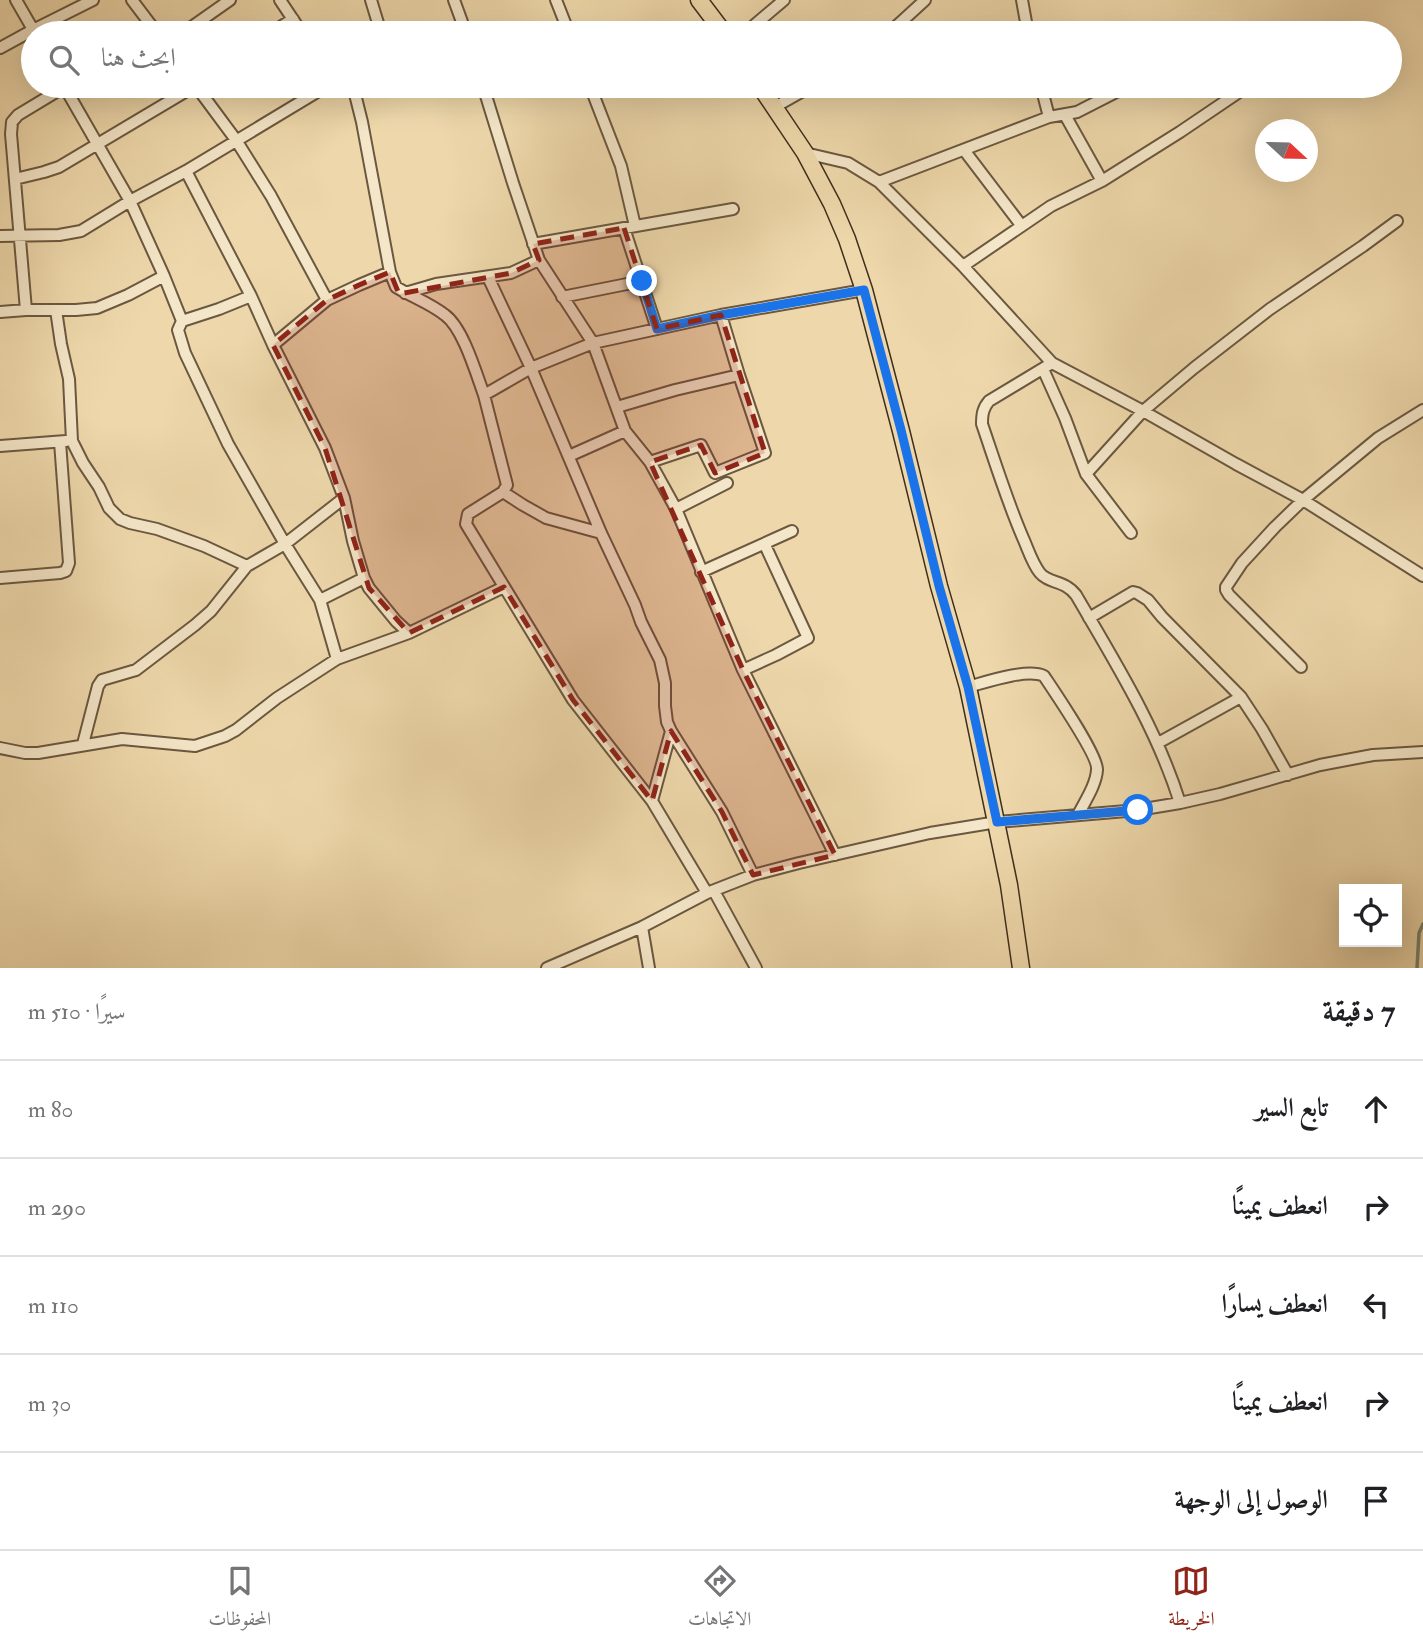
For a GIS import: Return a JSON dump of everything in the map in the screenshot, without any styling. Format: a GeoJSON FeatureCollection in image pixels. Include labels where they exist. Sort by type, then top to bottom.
{"type":"FeatureCollection","features":[{"type":"Feature","properties":{"kind":"main road"},"geometry":{"type":"LineString","coordinates":[[699,0],[715,21]]}},
{"type":"Feature","properties":{"kind":"main road"},"geometry":{"type":"LineString","coordinates":[[767,98],[805,153],[832,204],[864,290],[939,586],[968,687],[1009,885],[1021,968]]}},
{"type":"Feature","properties":{"kind":"street"},"geometry":{"type":"LineString","coordinates":[[16,0],[28,21]]}},
{"type":"Feature","properties":{"kind":"street"},"geometry":{"type":"LineString","coordinates":[[54,21],[93,0]]}},
{"type":"Feature","properties":{"kind":"street"},"geometry":{"type":"LineString","coordinates":[[132,0],[148,21]]}},
{"type":"Feature","properties":{"kind":"street"},"geometry":{"type":"LineString","coordinates":[[200,21],[230,0]]}},
{"type":"Feature","properties":{"kind":"street"},"geometry":{"type":"LineString","coordinates":[[280,0],[293,19],[290,21]]}},
{"type":"Feature","properties":{"kind":"street"},"geometry":{"type":"LineString","coordinates":[[371,0],[377,21]]}},
{"type":"Feature","properties":{"kind":"street"},"geometry":{"type":"LineString","coordinates":[[454,0],[462,21]]}},
{"type":"Feature","properties":{"kind":"street"},"geometry":{"type":"LineString","coordinates":[[556,0],[564,21]]}},
{"type":"Feature","properties":{"kind":"street"},"geometry":{"type":"LineString","coordinates":[[759,21],[784,0]]}},
{"type":"Feature","properties":{"kind":"street"},"geometry":{"type":"LineString","coordinates":[[902,21],[925,0]]}},
{"type":"Feature","properties":{"kind":"street"},"geometry":{"type":"LineString","coordinates":[[1022,0],[1026,21]]}},
{"type":"Feature","properties":{"kind":"street"},"geometry":{"type":"LineString","coordinates":[[0,48],[21,38]]}},
{"type":"Feature","properties":{"kind":"street"},"geometry":{"type":"LineString","coordinates":[[26,310],[12,122],[18,115],[46,98]]}},
{"type":"Feature","properties":{"kind":"street"},"geometry":{"type":"LineString","coordinates":[[72,98],[130,201],[164,276],[181,321],[178,330],[185,353],[228,444],[320,600],[337,659]]}},
{"type":"Feature","properties":{"kind":"street"},"geometry":{"type":"LineString","coordinates":[[15,179],[59,167],[174,98]]}},
{"type":"Feature","properties":{"kind":"street"},"geometry":{"type":"LineString","coordinates":[[204,98],[236,140],[277,206],[327,300]]}},
{"type":"Feature","properties":{"kind":"street"},"geometry":{"type":"LineString","coordinates":[[0,236],[59,235],[81,231],[307,98]]}},
{"type":"Feature","properties":{"kind":"street"},"geometry":{"type":"LineString","coordinates":[[357,98],[390,272],[396,287],[421,299],[447,316],[456,326],[484,394],[507,482],[503,492],[468,514],[466,520],[573,700],[652,802],[756,968]]}},
{"type":"Feature","properties":{"kind":"street"},"geometry":{"type":"LineString","coordinates":[[487,98],[539,260],[593,343],[625,431],[650,462],[676,509],[743,670],[835,855]]}},
{"type":"Feature","properties":{"kind":"street"},"geometry":{"type":"LineString","coordinates":[[595,98],[621,166],[630,227],[642,281],[657,329]]}},
{"type":"Feature","properties":{"kind":"street"},"geometry":{"type":"LineString","coordinates":[[773,108],[791,98]]}},
{"type":"Feature","properties":{"kind":"street"},"geometry":{"type":"LineString","coordinates":[[1044,98],[1049,117]]}},
{"type":"Feature","properties":{"kind":"street"},"geometry":{"type":"LineString","coordinates":[[879,181],[1049,117],[1077,112],[1104,98]]}},
{"type":"Feature","properties":{"kind":"street"},"geometry":{"type":"LineString","coordinates":[[963,265],[1051,206],[1102,181],[1230,98]]}},
{"type":"Feature","properties":{"kind":"street"},"geometry":{"type":"LineString","coordinates":[[1065,115],[1102,181]]}},
{"type":"Feature","properties":{"kind":"street"},"geometry":{"type":"LineString","coordinates":[[964,150],[1021,225]]}},
{"type":"Feature","properties":{"kind":"street"},"geometry":{"type":"LineString","coordinates":[[805,153],[848,163],[879,181],[963,265],[1048,366],[1086,474],[1131,533]]}},
{"type":"Feature","properties":{"kind":"street"},"geometry":{"type":"LineString","coordinates":[[186,171],[325,448],[344,498],[364,578],[383,606],[409,633]]}},
{"type":"Feature","properties":{"kind":"street"},"geometry":{"type":"LineString","coordinates":[[533,244],[733,209]]}},
{"type":"Feature","properties":{"kind":"street"},"geometry":{"type":"LineString","coordinates":[[1086,474],[1143,411],[1270,309],[1397,221]]}},
{"type":"Feature","properties":{"kind":"street"},"geometry":{"type":"LineString","coordinates":[[405,293],[436,284],[511,273],[539,260]]}},
{"type":"Feature","properties":{"kind":"street"},"geometry":{"type":"LineString","coordinates":[[273,345],[327,300],[390,272]]}},
{"type":"Feature","properties":{"kind":"street"},"geometry":{"type":"LineString","coordinates":[[0,312],[97,308],[164,276]]}},
{"type":"Feature","properties":{"kind":"street"},"geometry":{"type":"LineString","coordinates":[[488,277],[660,660],[665,683],[667,722],[722,812],[753,875]]}},
{"type":"Feature","properties":{"kind":"street"},"geometry":{"type":"LineString","coordinates":[[562,297],[642,281]]}},
{"type":"Feature","properties":{"kind":"street"},"geometry":{"type":"LineString","coordinates":[[484,394],[531,368],[593,343],[721,315],[864,290]]}},
{"type":"Feature","properties":{"kind":"street"},"geometry":{"type":"LineString","coordinates":[[181,321],[251,296]]}},
{"type":"Feature","properties":{"kind":"street"},"geometry":{"type":"LineString","coordinates":[[56,310],[69,379],[72,441],[109,508],[120,519],[204,546],[247,566]]}},
{"type":"Feature","properties":{"kind":"street"},"geometry":{"type":"LineString","coordinates":[[650,462],[701,445],[715,473],[765,453],[721,315]]}},
{"type":"Feature","properties":{"kind":"street"},"geometry":{"type":"LineString","coordinates":[[1048,366],[1143,411],[1303,500],[1423,576]]}},
{"type":"Feature","properties":{"kind":"street"},"geometry":{"type":"LineString","coordinates":[[1048,366],[989,401],[984,407],[982,424],[1012,513],[1034,564],[1046,578],[1073,590],[1158,743],[1180,803]]}},
{"type":"Feature","properties":{"kind":"street"},"geometry":{"type":"LineString","coordinates":[[617,408],[675,390],[739,375]]}},
{"type":"Feature","properties":{"kind":"street"},"geometry":{"type":"LineString","coordinates":[[1301,667],[1229,595],[1226,587],[1242,563],[1303,500],[1378,438],[1423,410]]}},
{"type":"Feature","properties":{"kind":"street"},"geometry":{"type":"LineString","coordinates":[[569,456],[625,431]]}},
{"type":"Feature","properties":{"kind":"street"},"geometry":{"type":"LineString","coordinates":[[0,446],[72,441]]}},
{"type":"Feature","properties":{"kind":"street"},"geometry":{"type":"LineString","coordinates":[[0,578],[60,573],[66,570],[69,563],[60,442]]}},
{"type":"Feature","properties":{"kind":"street"},"geometry":{"type":"LineString","coordinates":[[676,509],[727,483]]}},
{"type":"Feature","properties":{"kind":"street"},"geometry":{"type":"LineString","coordinates":[[503,492],[546,518],[601,533]]}},
{"type":"Feature","properties":{"kind":"street"},"geometry":{"type":"LineString","coordinates":[[83,744],[99,682],[136,670],[211,611],[247,566],[285,544],[344,498]]}},
{"type":"Feature","properties":{"kind":"street"},"geometry":{"type":"LineString","coordinates":[[701,572],[792,531]]}},
{"type":"Feature","properties":{"kind":"street"},"geometry":{"type":"LineString","coordinates":[[743,670],[808,638],[765,545]]}},
{"type":"Feature","properties":{"kind":"street"},"geometry":{"type":"LineString","coordinates":[[320,600],[364,578]]}},
{"type":"Feature","properties":{"kind":"street"},"geometry":{"type":"LineString","coordinates":[[0,748],[25,753],[122,739],[195,746],[236,730],[277,698],[337,659],[409,633],[504,587]]}},
{"type":"Feature","properties":{"kind":"street"},"geometry":{"type":"LineString","coordinates":[[1089,618],[1133,592],[1148,600],[1241,697],[1288,775]]}},
{"type":"Feature","properties":{"kind":"street"},"geometry":{"type":"LineString","coordinates":[[968,687],[1019,675],[1040,673],[1044,676],[1098,763],[1096,777],[1079,815]]}},
{"type":"Feature","properties":{"kind":"street"},"geometry":{"type":"LineString","coordinates":[[1158,743],[1241,697]]}},
{"type":"Feature","properties":{"kind":"street"},"geometry":{"type":"LineString","coordinates":[[652,802],[671,731]]}},
{"type":"Feature","properties":{"kind":"street"},"geometry":{"type":"LineString","coordinates":[[547,968],[710,892],[753,875],[886,842],[997,822],[1138,810],[1180,803],[1320,765],[1373,755],[1423,752]]}},
{"type":"Feature","properties":{"kind":"street"},"geometry":{"type":"LineString","coordinates":[[642,926],[649,968]]}},
{"type":"Feature","properties":{"kind":"highlighted area"},"geometry":{"type":"Polygon","coordinates":[[[624,228],[657,329],[721,315],[765,453],[715,473],[701,445],[650,462],[743,670],[835,855],[753,875],[722,812],[671,731],[652,801],[573,700],[504,587],[409,633],[369,588],[325,448],[273,345],[327,300],[390,272],[399,294],[511,273],[539,260],[533,244],[624,228]]]}},
{"type":"Feature","properties":{"kind":"waterway"},"geometry":{"type":"LineString","coordinates":[[1417,968],[1419,933],[1423,924]]}},
{"type":"Feature","properties":{"kind":"route"},"geometry":{"type":"LineString","coordinates":[[642,281],[657,329],[864,290],[939,586],[968,687],[997,822],[1138,810]]}}]}
